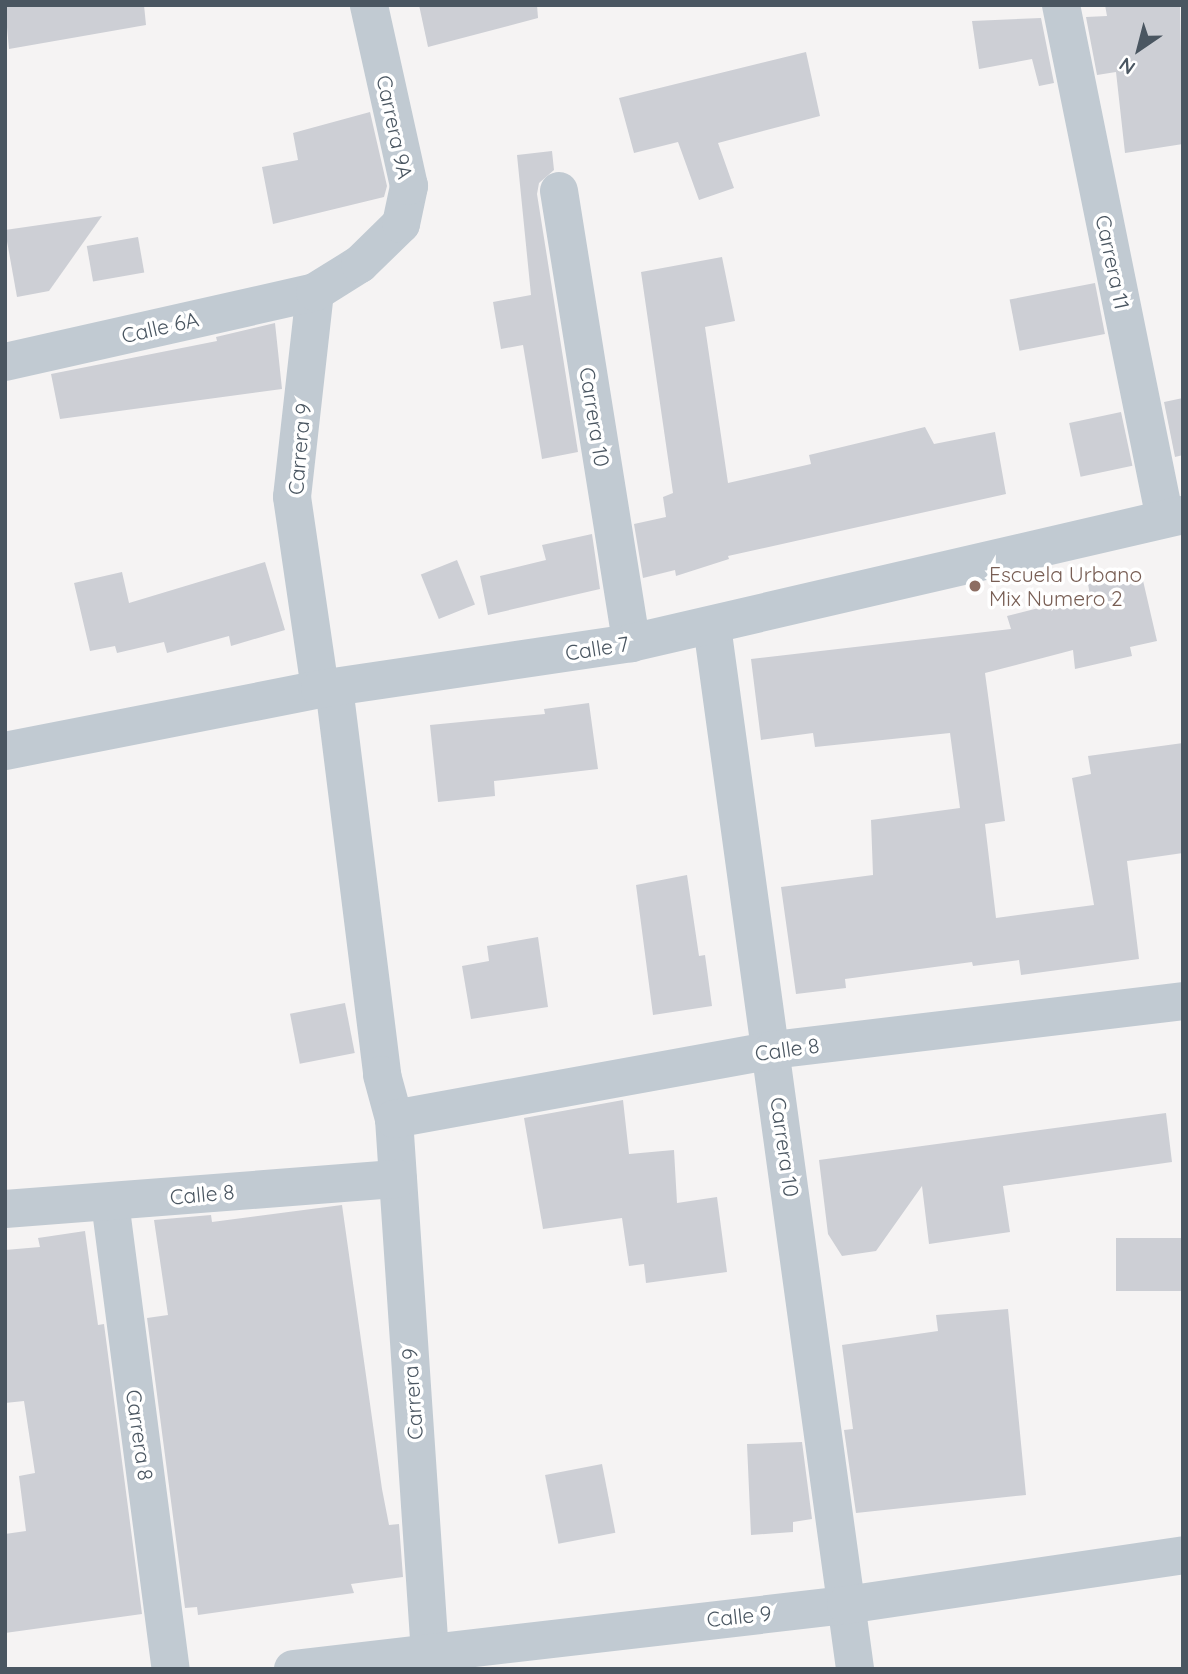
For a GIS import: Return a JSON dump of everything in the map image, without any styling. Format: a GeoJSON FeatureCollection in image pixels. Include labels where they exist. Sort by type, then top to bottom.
{"type":"FeatureCollection","features":[{"type":"Feature","properties":{"kind":"street","name":"Carrera 9A"},"geometry":{"type":"LineString","coordinates":[[315,292],[360,264],[401,224],[409,186],[369,5]]}},
{"type":"Feature","properties":{"kind":"street","name":"Carrera 11"},"geometry":{"type":"LineString","coordinates":[[1061,5],[1174,517]]}},
{"type":"Feature","properties":{"kind":"street","name":"Carrera 10"},"geometry":{"type":"LineString","coordinates":[[559,191],[631,643]]}},
{"type":"Feature","properties":{"kind":"street","name":"Calle 6A"},"geometry":{"type":"LineString","coordinates":[[5,362],[315,292]]}},
{"type":"Feature","properties":{"kind":"street","name":"Carrera 9"},"geometry":{"type":"LineString","coordinates":[[315,292],[292,497],[327,688],[382,1075],[394,1119],[429,1660]]}},
{"type":"Feature","properties":{"kind":"street","name":"Calle 7"},"geometry":{"type":"LineString","coordinates":[[5,751],[327,688],[631,643],[1174,517]]}},
{"type":"Feature","properties":{"kind":"street","name":"Carrera 10"},"geometry":{"type":"LineString","coordinates":[[712,626],[855,1669]]}},
{"type":"Feature","properties":{"kind":"street","name":"Calle 8"},"geometry":{"type":"LineString","coordinates":[[394,1119],[772,1050],[1183,1001]]}},
{"type":"Feature","properties":{"kind":"street","name":"Calle 8"},"geometry":{"type":"LineString","coordinates":[[5,1209],[398,1179]]}},
{"type":"Feature","properties":{"kind":"street","name":"Carrera 8"},"geometry":{"type":"LineString","coordinates":[[110,1202],[171,1669]]}},
{"type":"Feature","properties":{"kind":"street","name":"Calle 9"},"geometry":{"type":"LineString","coordinates":[[293,1669],[429,1660],[846,1605],[1183,1555]]}},
{"type":"Feature","properties":{"kind":"building"},"geometry":{"type":"Polygon","coordinates":[[[5,5],[144,5],[146,25],[9,49],[5,5]]]}},
{"type":"Feature","properties":{"kind":"building"},"geometry":{"type":"Polygon","coordinates":[[[419,5],[537,5],[538,18],[428,47],[419,5]]]}},
{"type":"Feature","properties":{"kind":"building"},"geometry":{"type":"Polygon","coordinates":[[[1105,5],[1180,5],[1183,144],[1125,153],[1116,72],[1097,75],[1086,17],[1107,16],[1105,5]]]}},
{"type":"Feature","properties":{"kind":"building"},"geometry":{"type":"Polygon","coordinates":[[[1041,18],[1054,83],[1039,86],[1032,59],[979,69],[972,21],[1041,18]]]}},
{"type":"Feature","properties":{"kind":"building"},"geometry":{"type":"Polygon","coordinates":[[[806,52],[820,116],[718,143],[734,188],[699,200],[678,142],[634,153],[619,98],[806,52]]]}},
{"type":"Feature","properties":{"kind":"building"},"geometry":{"type":"Polygon","coordinates":[[[370,112],[387,186],[384,197],[273,224],[262,167],[298,160],[293,133],[370,112]]]}},
{"type":"Feature","properties":{"kind":"building"},"geometry":{"type":"Polygon","coordinates":[[[552,151],[554,170],[539,183],[537,194],[578,452],[542,459],[523,345],[501,349],[493,302],[531,295],[517,155],[552,151]]]}},
{"type":"Feature","properties":{"kind":"building"},"geometry":{"type":"Polygon","coordinates":[[[102,216],[49,291],[17,297],[5,230],[102,216]]]}},
{"type":"Feature","properties":{"kind":"building"},"geometry":{"type":"Polygon","coordinates":[[[138,237],[144,272],[93,281],[87,246],[138,237]]]}},
{"type":"Feature","properties":{"kind":"building"},"geometry":{"type":"Polygon","coordinates":[[[722,257],[735,321],[705,327],[728,483],[811,464],[809,455],[925,427],[934,444],[995,432],[1006,494],[728,556],[729,559],[676,576],[675,570],[643,578],[634,524],[666,517],[663,497],[673,493],[641,272],[722,257]]]}},
{"type":"Feature","properties":{"kind":"building"},"geometry":{"type":"Polygon","coordinates":[[[1095,283],[1105,334],[1020,351],[1010,300],[1095,283]]]}},
{"type":"Feature","properties":{"kind":"building"},"geometry":{"type":"Polygon","coordinates":[[[275,323],[282,389],[60,419],[51,374],[217,341],[216,337],[275,323]]]}},
{"type":"Feature","properties":{"kind":"building"},"geometry":{"type":"Polygon","coordinates":[[[1183,398],[1183,455],[1175,457],[1164,402],[1183,398]]]}},
{"type":"Feature","properties":{"kind":"building"},"geometry":{"type":"Polygon","coordinates":[[[1121,412],[1132,466],[1081,477],[1069,423],[1121,412]]]}},
{"type":"Feature","properties":{"kind":"building"},"geometry":{"type":"Polygon","coordinates":[[[592,534],[600,589],[488,615],[480,576],[546,560],[542,545],[592,534]]]}},
{"type":"Feature","properties":{"kind":"building"},"geometry":{"type":"Polygon","coordinates":[[[457,560],[475,605],[439,619],[421,575],[457,560]]]}},
{"type":"Feature","properties":{"kind":"building"},"geometry":{"type":"Polygon","coordinates":[[[265,562],[285,630],[231,646],[229,636],[167,653],[164,642],[117,653],[115,646],[90,651],[74,583],[122,572],[129,603],[265,562]]]}},
{"type":"Feature","properties":{"kind":"building"},"geometry":{"type":"Polygon","coordinates":[[[1141,572],[1157,641],[1130,647],[1132,656],[1075,669],[1073,650],[985,673],[1005,821],[985,824],[996,918],[1094,905],[1072,778],[1091,774],[1088,756],[1183,743],[1183,853],[1127,861],[1139,959],[1021,975],[1019,960],[973,966],[972,962],[845,979],[846,988],[796,994],[781,887],[873,875],[871,820],[960,808],[950,733],[815,747],[813,733],[761,740],[751,659],[1011,629],[1007,616],[1090,595],[1088,584],[1141,572]]]}},
{"type":"Feature","properties":{"kind":"building"},"geometry":{"type":"Polygon","coordinates":[[[589,703],[598,769],[494,781],[495,796],[438,802],[430,725],[545,714],[544,709],[589,703]]]}},
{"type":"Feature","properties":{"kind":"building"},"geometry":{"type":"Polygon","coordinates":[[[687,875],[699,956],[705,955],[712,1006],[653,1015],[636,885],[687,875]]]}},
{"type":"Feature","properties":{"kind":"building"},"geometry":{"type":"Polygon","coordinates":[[[538,937],[548,1007],[471,1019],[462,966],[489,961],[487,946],[538,937]]]}},
{"type":"Feature","properties":{"kind":"building"},"geometry":{"type":"Polygon","coordinates":[[[345,1003],[355,1053],[300,1064],[290,1014],[345,1003]]]}},
{"type":"Feature","properties":{"kind":"building"},"geometry":{"type":"Polygon","coordinates":[[[623,1100],[629,1154],[674,1150],[677,1203],[717,1197],[727,1272],[646,1283],[644,1264],[629,1266],[622,1218],[543,1229],[524,1118],[623,1100]]]}},
{"type":"Feature","properties":{"kind":"building"},"geometry":{"type":"Polygon","coordinates":[[[1166,1113],[1172,1162],[1003,1186],[1010,1232],[929,1244],[922,1186],[876,1251],[842,1256],[828,1234],[819,1160],[1166,1113]]]}},
{"type":"Feature","properties":{"kind":"building"},"geometry":{"type":"Polygon","coordinates":[[[342,1205],[382,1489],[389,1525],[399,1524],[403,1577],[351,1584],[354,1593],[198,1615],[197,1607],[185,1608],[147,1318],[168,1315],[154,1220],[211,1215],[212,1222],[342,1205]]]}},
{"type":"Feature","properties":{"kind":"building"},"geometry":{"type":"Polygon","coordinates":[[[85,1231],[98,1325],[104,1324],[142,1614],[5,1633],[5,1534],[26,1531],[19,1476],[35,1473],[24,1401],[5,1403],[5,1250],[40,1247],[38,1238],[85,1231]]]}},
{"type":"Feature","properties":{"kind":"building"},"geometry":{"type":"Polygon","coordinates":[[[1116,1238],[1183,1238],[1183,1291],[1116,1291],[1116,1238]]]}},
{"type":"Feature","properties":{"kind":"building"},"geometry":{"type":"Polygon","coordinates":[[[1008,1309],[1026,1495],[856,1513],[844,1430],[853,1429],[842,1345],[938,1331],[936,1315],[1008,1309]]]}},
{"type":"Feature","properties":{"kind":"building"},"geometry":{"type":"Polygon","coordinates":[[[802,1442],[812,1519],[793,1522],[793,1532],[751,1535],[747,1444],[802,1442]]]}},
{"type":"Feature","properties":{"kind":"building"},"geometry":{"type":"Polygon","coordinates":[[[602,1464],[615,1533],[558,1544],[545,1475],[602,1464]]]}},
{"type":"Feature","properties":{"kind":"place","name":"Escuela Urbano Mix Numero 2"},"geometry":{"type":"Point","coordinates":[975,586]}}]}
